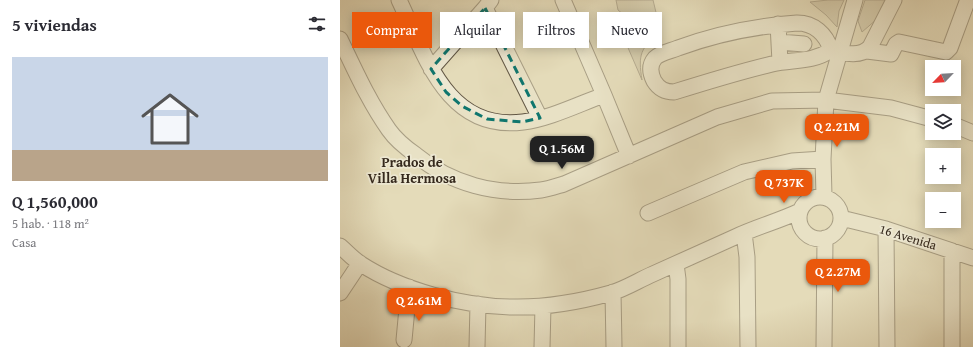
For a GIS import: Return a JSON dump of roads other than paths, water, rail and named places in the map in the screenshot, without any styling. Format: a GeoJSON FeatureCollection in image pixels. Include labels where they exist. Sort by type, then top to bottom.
{"type":"FeatureCollection","features":[{"type":"Feature","properties":{"kind":"street"},"geometry":{"type":"LineString","coordinates":[[399,0],[431,69],[446,92],[462,106],[487,119],[504,122],[522,122],[540,118],[604,95]]}},
{"type":"Feature","properties":{"kind":"street"},"geometry":{"type":"LineString","coordinates":[[563,0],[629,156]]}},
{"type":"Feature","properties":{"kind":"street"},"geometry":{"type":"LineString","coordinates":[[824,196],[823,159],[826,100],[835,51],[855,0]]}},
{"type":"Feature","properties":{"kind":"street"},"geometry":{"type":"LineString","coordinates":[[867,51],[870,48],[894,0]]}},
{"type":"Feature","properties":{"kind":"street"},"geometry":{"type":"LineString","coordinates":[[835,51],[822,35],[809,24],[778,24],[746,29],[699,40],[658,55],[654,59],[651,68],[654,79],[659,87],[668,92],[674,92],[734,72],[780,62],[799,61],[818,57],[835,51],[858,54],[867,51],[891,54],[896,44],[899,42],[946,52],[950,48],[967,2]]}},
{"type":"Feature","properties":{"kind":"street"},"geometry":{"type":"LineString","coordinates":[[431,69],[488,4],[540,118]]}},
{"type":"Feature","properties":{"kind":"street"},"geometry":{"type":"LineString","coordinates":[[778,24],[780,62]]}},
{"type":"Feature","properties":{"kind":"street"},"geometry":{"type":"LineString","coordinates":[[340,39],[376,109],[390,131],[406,147],[442,174],[471,185],[494,190],[515,192],[542,190],[564,184],[717,117],[772,101],[826,100],[891,108],[925,117]]}},
{"type":"Feature","properties":{"kind":"street"},"geometry":{"type":"LineString","coordinates":[[779,42],[804,44]]}},
{"type":"Feature","properties":{"kind":"street"},"geometry":{"type":"LineString","coordinates":[[961,128],[973,133]]}},
{"type":"Feature","properties":{"kind":"street"},"geometry":{"type":"LineString","coordinates":[[648,213],[744,172],[792,162],[823,159]]}},
{"type":"Feature","properties":{"kind":"street"},"geometry":{"type":"LineString","coordinates":[[824,196],[837,204],[841,218],[840,225],[832,236],[825,238],[812,238],[806,234],[800,217],[803,205],[809,199],[824,196]]}},
{"type":"Feature","properties":{"kind":"street"},"geometry":{"type":"LineString","coordinates":[[340,246],[360,264],[409,288],[440,297],[478,304],[509,307],[543,306],[575,302],[613,292],[744,233],[779,221],[800,217]]}},
{"type":"Feature","properties":{"kind":"street","name":"16 Avenida"},"geometry":{"type":"LineString","coordinates":[[841,218],[886,229],[973,258]]}},
{"type":"Feature","properties":{"kind":"street"},"geometry":{"type":"LineString","coordinates":[[886,229],[887,347]]}},
{"type":"Feature","properties":{"kind":"street"},"geometry":{"type":"LineString","coordinates":[[744,233],[747,257],[748,347]]}},
{"type":"Feature","properties":{"kind":"street"},"geometry":{"type":"LineString","coordinates":[[824,347],[825,238]]}},
{"type":"Feature","properties":{"kind":"street"},"geometry":{"type":"LineString","coordinates":[[952,251],[952,347]]}},
{"type":"Feature","properties":{"kind":"street"},"geometry":{"type":"LineString","coordinates":[[340,293],[360,264]]}},
{"type":"Feature","properties":{"kind":"street"},"geometry":{"type":"LineString","coordinates":[[676,264],[678,279],[678,347]]}},
{"type":"Feature","properties":{"kind":"street"},"geometry":{"type":"LineString","coordinates":[[404,340],[409,288]]}},
{"type":"Feature","properties":{"kind":"street"},"geometry":{"type":"LineString","coordinates":[[613,292],[614,347]]}},
{"type":"Feature","properties":{"kind":"street"},"geometry":{"type":"LineString","coordinates":[[476,347],[478,304]]}},
{"type":"Feature","properties":{"kind":"street"},"geometry":{"type":"LineString","coordinates":[[542,347],[543,306]]}},
{"type":"Feature","properties":{"kind":"district","name":"Prados de Villa Hermosa"},"geometry":{"type":"Point","coordinates":[412,170]}}]}
